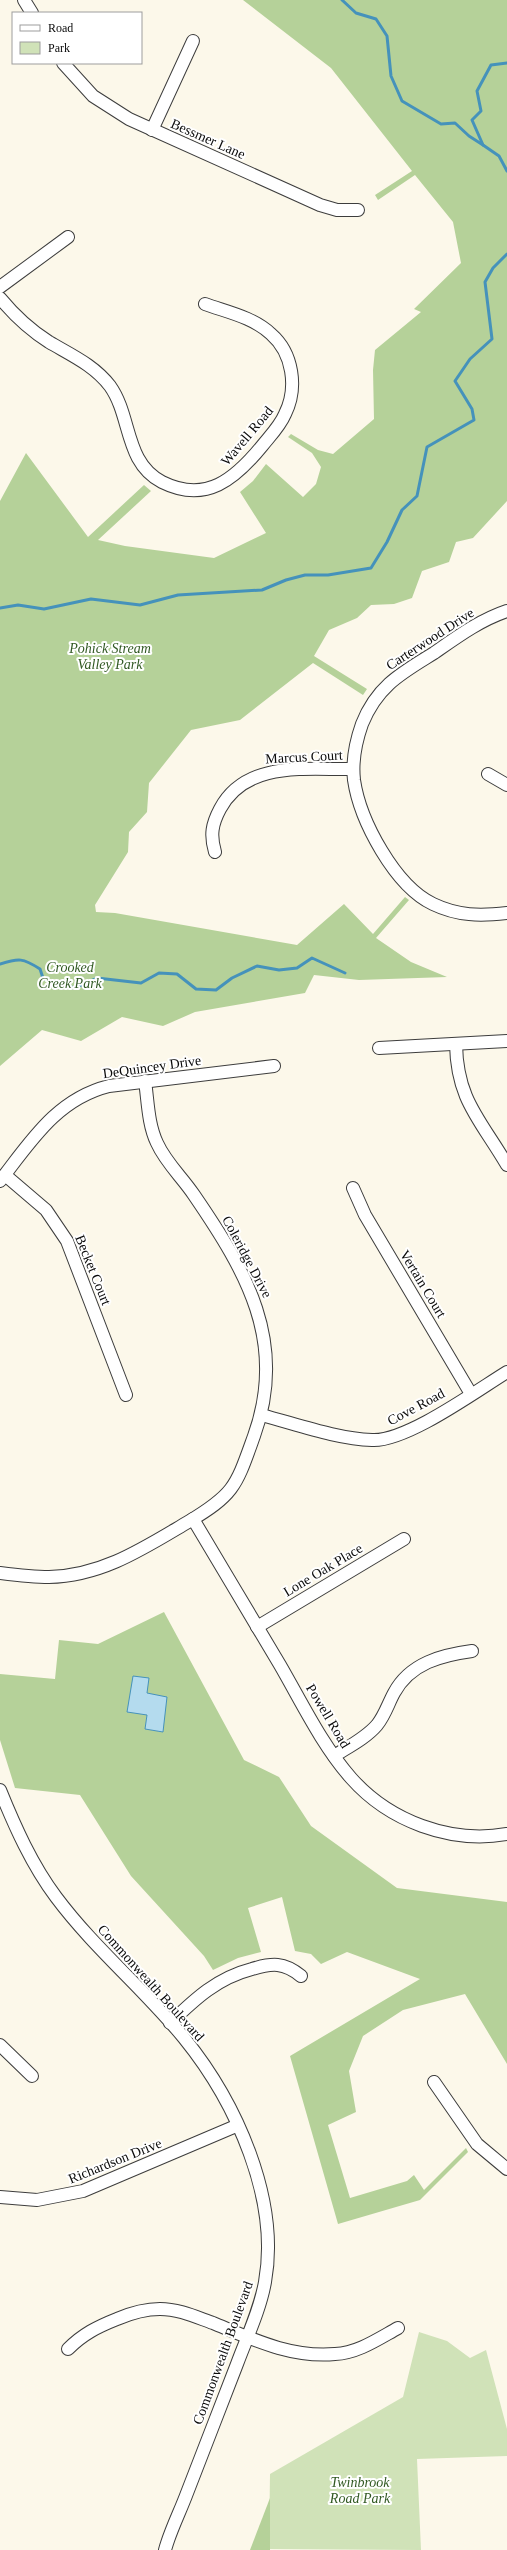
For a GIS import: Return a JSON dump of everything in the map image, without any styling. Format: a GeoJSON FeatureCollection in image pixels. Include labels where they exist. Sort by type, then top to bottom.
{"type":"FeatureCollection","features":[{"type":"Feature","properties":{"kind":"street"},"geometry":{"type":"LineString","coordinates":[[24,0],[31,12]]}},
{"type":"Feature","properties":{"kind":"street"},"geometry":{"type":"LineString","coordinates":[[152,130],[193,41]]}},
{"type":"Feature","properties":{"kind":"street","name":"Bessmer Lane"},"geometry":{"type":"LineString","coordinates":[[64,64],[93,96],[113,110],[152,130],[320,205],[337,210],[358,210]]}},
{"type":"Feature","properties":{"kind":"street"},"geometry":{"type":"LineString","coordinates":[[0,287],[68,237]]}},
{"type":"Feature","properties":{"kind":"street","name":"Wavell Road"},"geometry":{"type":"LineString","coordinates":[[0,298],[28,326],[86,363],[105,380],[123,412],[133,450],[146,470],[172,486],[197,490],[218,486],[238,474],[280,424],[289,406],[292,383],[288,359],[272,334],[252,321],[205,304]]}},
{"type":"Feature","properties":{"kind":"street","name":"Carterwood Drive"},"geometry":{"type":"LineString","coordinates":[[507,611],[478,624],[389,684],[374,702],[362,724],[353,769],[363,814],[394,869],[408,886],[432,904],[456,913],[475,916],[507,913]]}},
{"type":"Feature","properties":{"kind":"street","name":"Marcus Court"},"geometry":{"type":"LineString","coordinates":[[215,852],[211,838],[214,819],[225,799],[247,780],[267,772],[282,770],[353,769]]}},
{"type":"Feature","properties":{"kind":"street"},"geometry":{"type":"LineString","coordinates":[[488,774],[507,785]]}},
{"type":"Feature","properties":{"kind":"street"},"geometry":{"type":"LineString","coordinates":[[379,1048],[507,1041]]}},
{"type":"Feature","properties":{"kind":"street"},"geometry":{"type":"LineString","coordinates":[[456,1044],[459,1078],[466,1099],[507,1164]]}},
{"type":"Feature","properties":{"kind":"street","name":"DeQuincey Drive"},"geometry":{"type":"LineString","coordinates":[[2,1178],[46,1122],[69,1103],[101,1088],[146,1081],[274,1066]]}},
{"type":"Feature","properties":{"kind":"street","name":"Coleridge Drive"},"geometry":{"type":"LineString","coordinates":[[0,1573],[50,1577],[90,1572],[128,1557],[193,1519],[220,1502],[234,1486],[261,1415],[267,1357],[257,1307],[244,1277],[202,1207],[158,1145],[149,1114],[146,1081]]}},
{"type":"Feature","properties":{"kind":"street","name":"Becket Court"},"geometry":{"type":"LineString","coordinates":[[2,1178],[46,1210],[66,1241],[126,1395]]}},
{"type":"Feature","properties":{"kind":"street","name":"Vertain Court"},"geometry":{"type":"LineString","coordinates":[[353,1188],[365,1215],[471,1394]]}},
{"type":"Feature","properties":{"kind":"street","name":"Cove Road"},"geometry":{"type":"LineString","coordinates":[[261,1415],[356,1439],[373,1440],[402,1434],[507,1372]]}},
{"type":"Feature","properties":{"kind":"street","name":"Powell Road"},"geometry":{"type":"LineString","coordinates":[[193,1519],[334,1756],[350,1777],[367,1794],[388,1809],[411,1822],[456,1835],[486,1836],[507,1834]]}},
{"type":"Feature","properties":{"kind":"street","name":"Lone Oak Place"},"geometry":{"type":"LineString","coordinates":[[257,1627],[404,1539]]}},
{"type":"Feature","properties":{"kind":"street"},"geometry":{"type":"LineString","coordinates":[[334,1756],[376,1726],[395,1691],[414,1670],[431,1660],[472,1651]]}},
{"type":"Feature","properties":{"kind":"street","name":"Commonwealth Boulevard"},"geometry":{"type":"LineString","coordinates":[[1,1796],[32,1860],[56,1897],[80,1927],[170,2023],[210,2076],[236,2126],[258,2178],[269,2231],[265,2284],[248,2337],[165,2549]]}},
{"type":"Feature","properties":{"kind":"street"},"geometry":{"type":"LineString","coordinates":[[170,2023],[209,1987],[237,1973],[277,1964],[290,1967],[301,1976]]}},
{"type":"Feature","properties":{"kind":"street"},"geometry":{"type":"LineString","coordinates":[[0,2045],[32,2076]]}},
{"type":"Feature","properties":{"kind":"street"},"geometry":{"type":"LineString","coordinates":[[434,2082],[477,2144],[507,2169]]}},
{"type":"Feature","properties":{"kind":"street","name":"Richardson Drive"},"geometry":{"type":"LineString","coordinates":[[0,2198],[37,2200],[83,2192],[236,2126]]}},
{"type":"Feature","properties":{"kind":"street"},"geometry":{"type":"LineString","coordinates":[[68,2349],[92,2329],[132,2313],[153,2309],[184,2312],[290,2352],[315,2355],[336,2354],[366,2346],[398,2328]]}},
{"type":"Feature","properties":{"kind":"green space"},"geometry":{"type":"Polygon","coordinates":[[[243,0],[507,0],[507,501],[473,538],[456,542],[449,562],[422,571],[412,598],[394,604],[371,605],[357,618],[329,630],[314,656],[367,689],[363,695],[313,663],[240,720],[191,730],[149,783],[147,812],[129,832],[128,852],[95,905],[96,912],[115,913],[297,945],[344,904],[373,934],[405,897],[409,900],[376,938],[411,962],[447,977],[359,980],[314,975],[305,993],[195,1012],[163,1026],[122,1017],[81,1041],[42,1030],[0,1066],[0,501],[26,453],[88,537],[144,485],[151,491],[98,540],[125,546],[214,558],[266,533],[240,492],[253,481],[266,464],[303,497],[316,484],[321,467],[312,453],[288,437],[291,434],[318,450],[333,454],[374,419],[373,370],[375,350],[421,312],[414,309],[461,263],[453,222],[415,175],[378,200],[375,195],[412,171],[331,68],[243,0]]]}},
{"type":"Feature","properties":{"kind":"green space"},"geometry":{"type":"Polygon","coordinates":[[[164,1612],[244,1760],[279,1777],[311,1826],[397,1888],[507,1902],[507,2064],[465,1994],[403,2010],[363,2036],[349,2071],[356,2112],[328,2125],[350,2198],[407,2181],[414,2175],[424,2190],[466,2148],[468,2152],[420,2200],[338,2224],[290,2056],[420,1979],[347,1952],[321,1964],[311,1954],[295,1951],[282,1897],[248,1908],[261,1952],[238,1958],[213,1970],[204,1956],[131,1876],[80,1795],[15,1788],[0,1740],[0,1674],[55,1679],[59,1640],[98,1644],[164,1612]],[[133,1676],[147,1715],[146,1729],[163,1732],[147,1693],[133,1676]]]}},
{"type":"Feature","properties":{"kind":"green space","name":"Twinbrook Road Park"},"geometry":{"type":"Polygon","coordinates":[[[419,2332],[447,2341],[470,2358],[486,2350],[507,2429],[507,2456],[417,2459],[421,2550],[269,2549],[270,2474],[403,2397],[419,2332]]]}},
{"type":"Feature","properties":{"kind":"green space"},"geometry":{"type":"Polygon","coordinates":[[[270,2498],[270,2550],[250,2550],[270,2498]]]}},
{"type":"Feature","properties":{"kind":"water"},"geometry":{"type":"Polygon","coordinates":[[[133,1676],[149,1678],[147,1693],[167,1697],[163,1732],[145,1729],[147,1715],[127,1712],[133,1676]]]}},
{"type":"Feature","properties":{"kind":"waterway"},"geometry":{"type":"LineString","coordinates":[[342,0],[356,13],[376,19],[387,36],[391,76],[402,101],[441,124],[455,123],[469,136],[483,145]]}},
{"type":"Feature","properties":{"kind":"waterway"},"geometry":{"type":"LineString","coordinates":[[507,63],[491,65],[477,91],[481,111],[472,120],[483,145],[499,156],[507,171]]}},
{"type":"Feature","properties":{"kind":"waterway"},"geometry":{"type":"LineString","coordinates":[[0,608],[18,605],[44,609],[91,599],[140,605],[178,595],[262,590],[286,580],[305,575],[328,575],[371,568],[387,542],[402,510],[417,496],[427,447],[474,420],[472,409],[455,381],[470,359],[492,339],[485,282],[493,268],[507,254]]}},
{"type":"Feature","properties":{"kind":"waterway"},"geometry":{"type":"LineString","coordinates":[[0,964],[17,960],[25,961],[40,969],[43,978],[53,983],[75,988],[97,978],[141,983],[159,973],[177,974],[196,989],[216,990],[232,978],[257,966],[279,970],[297,968],[312,958],[345,973]]}},
{"type":"Feature","properties":{"kind":"park label","name":"Pohick Stream Valley Park"},"geometry":{"type":"Point","coordinates":[110,656]}},
{"type":"Feature","properties":{"kind":"park label","name":"Crooked Creek Park"},"geometry":{"type":"Point","coordinates":[70,976]}}]}
